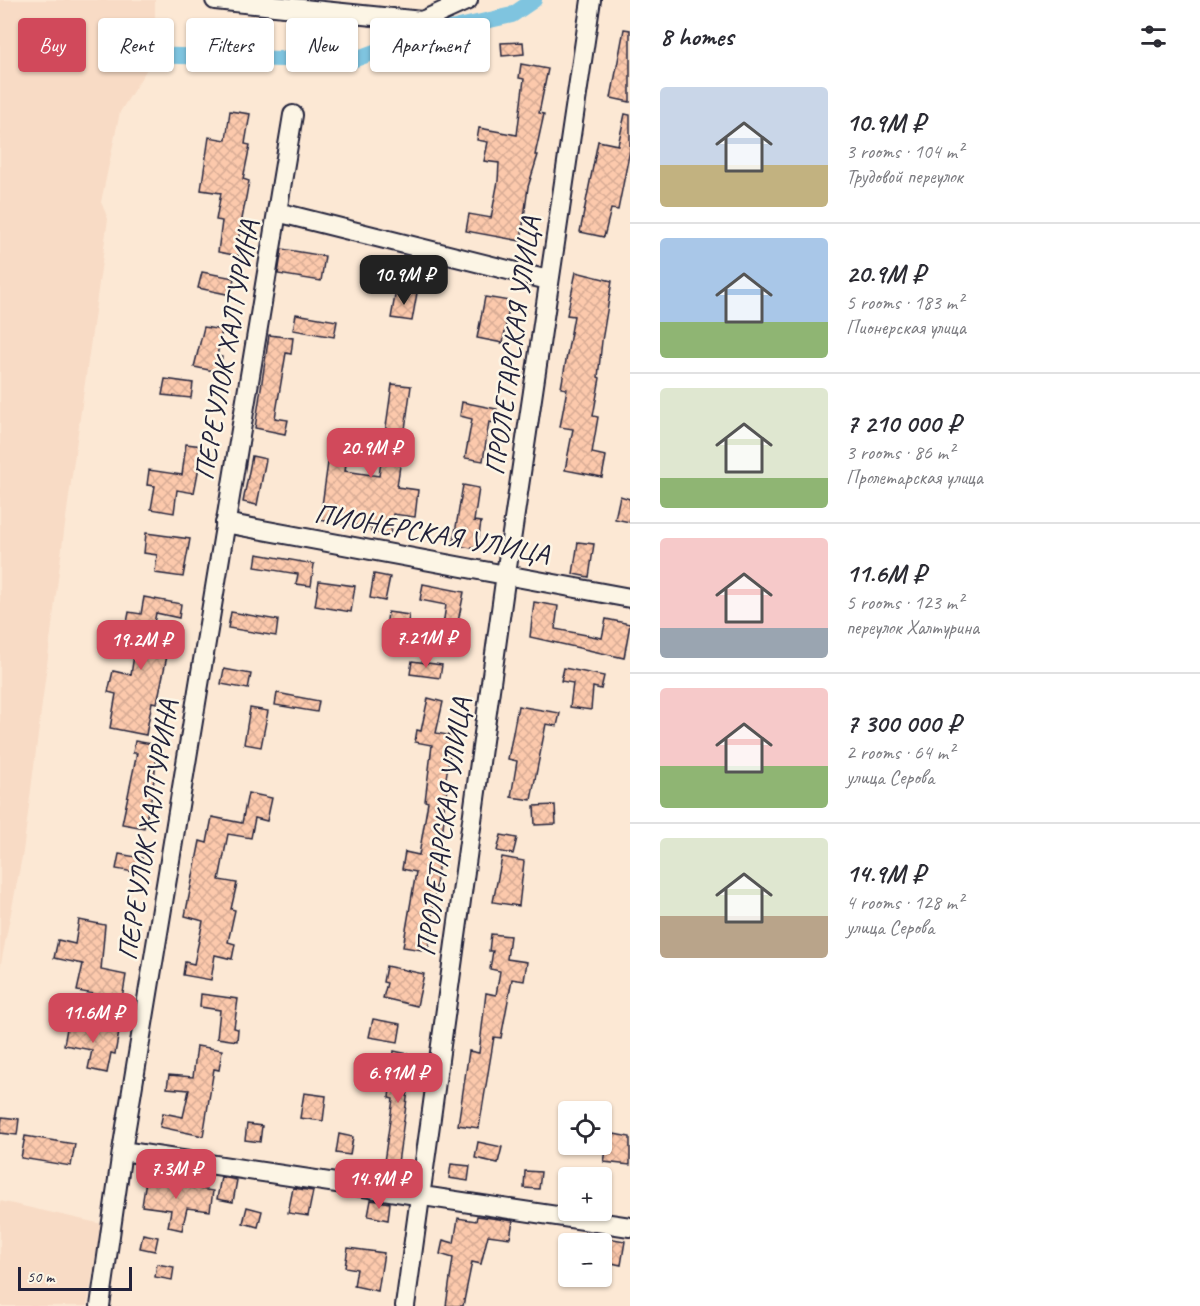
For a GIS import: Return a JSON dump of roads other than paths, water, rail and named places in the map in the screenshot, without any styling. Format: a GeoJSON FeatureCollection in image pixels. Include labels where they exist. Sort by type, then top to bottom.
{"type":"FeatureCollection","features":[{"type":"Feature","properties":{"kind":"street"},"geometry":{"type":"LineString","coordinates":[[215,0],[422,21],[468,0]]}},
{"type":"Feature","properties":{"kind":"street","name":"ПРОЛЕТАРСКАЯ УЛИЦА"},"geometry":{"type":"LineString","coordinates":[[405,1306],[506,574],[591,0]]}},
{"type":"Feature","properties":{"kind":"street","name":"ПЕРЕУЛОК ХАЛТУРИНА"},"geometry":{"type":"LineString","coordinates":[[100,1306],[122,1151],[293,115]]}},
{"type":"Feature","properties":{"kind":"street"},"geometry":{"type":"LineString","coordinates":[[277,212],[548,280]]}},
{"type":"Feature","properties":{"kind":"street","name":"ПИОНЕРСКАЯ УЛИЦА"},"geometry":{"type":"LineString","coordinates":[[225,523],[630,598]]}},
{"type":"Feature","properties":{"kind":"street"},"geometry":{"type":"LineString","coordinates":[[122,1151],[630,1227]]}},
{"type":"Feature","properties":{"kind":"waterway"},"geometry":{"type":"LineString","coordinates":[[174,56],[350,61],[415,37],[512,15],[534,0]]}}]}
